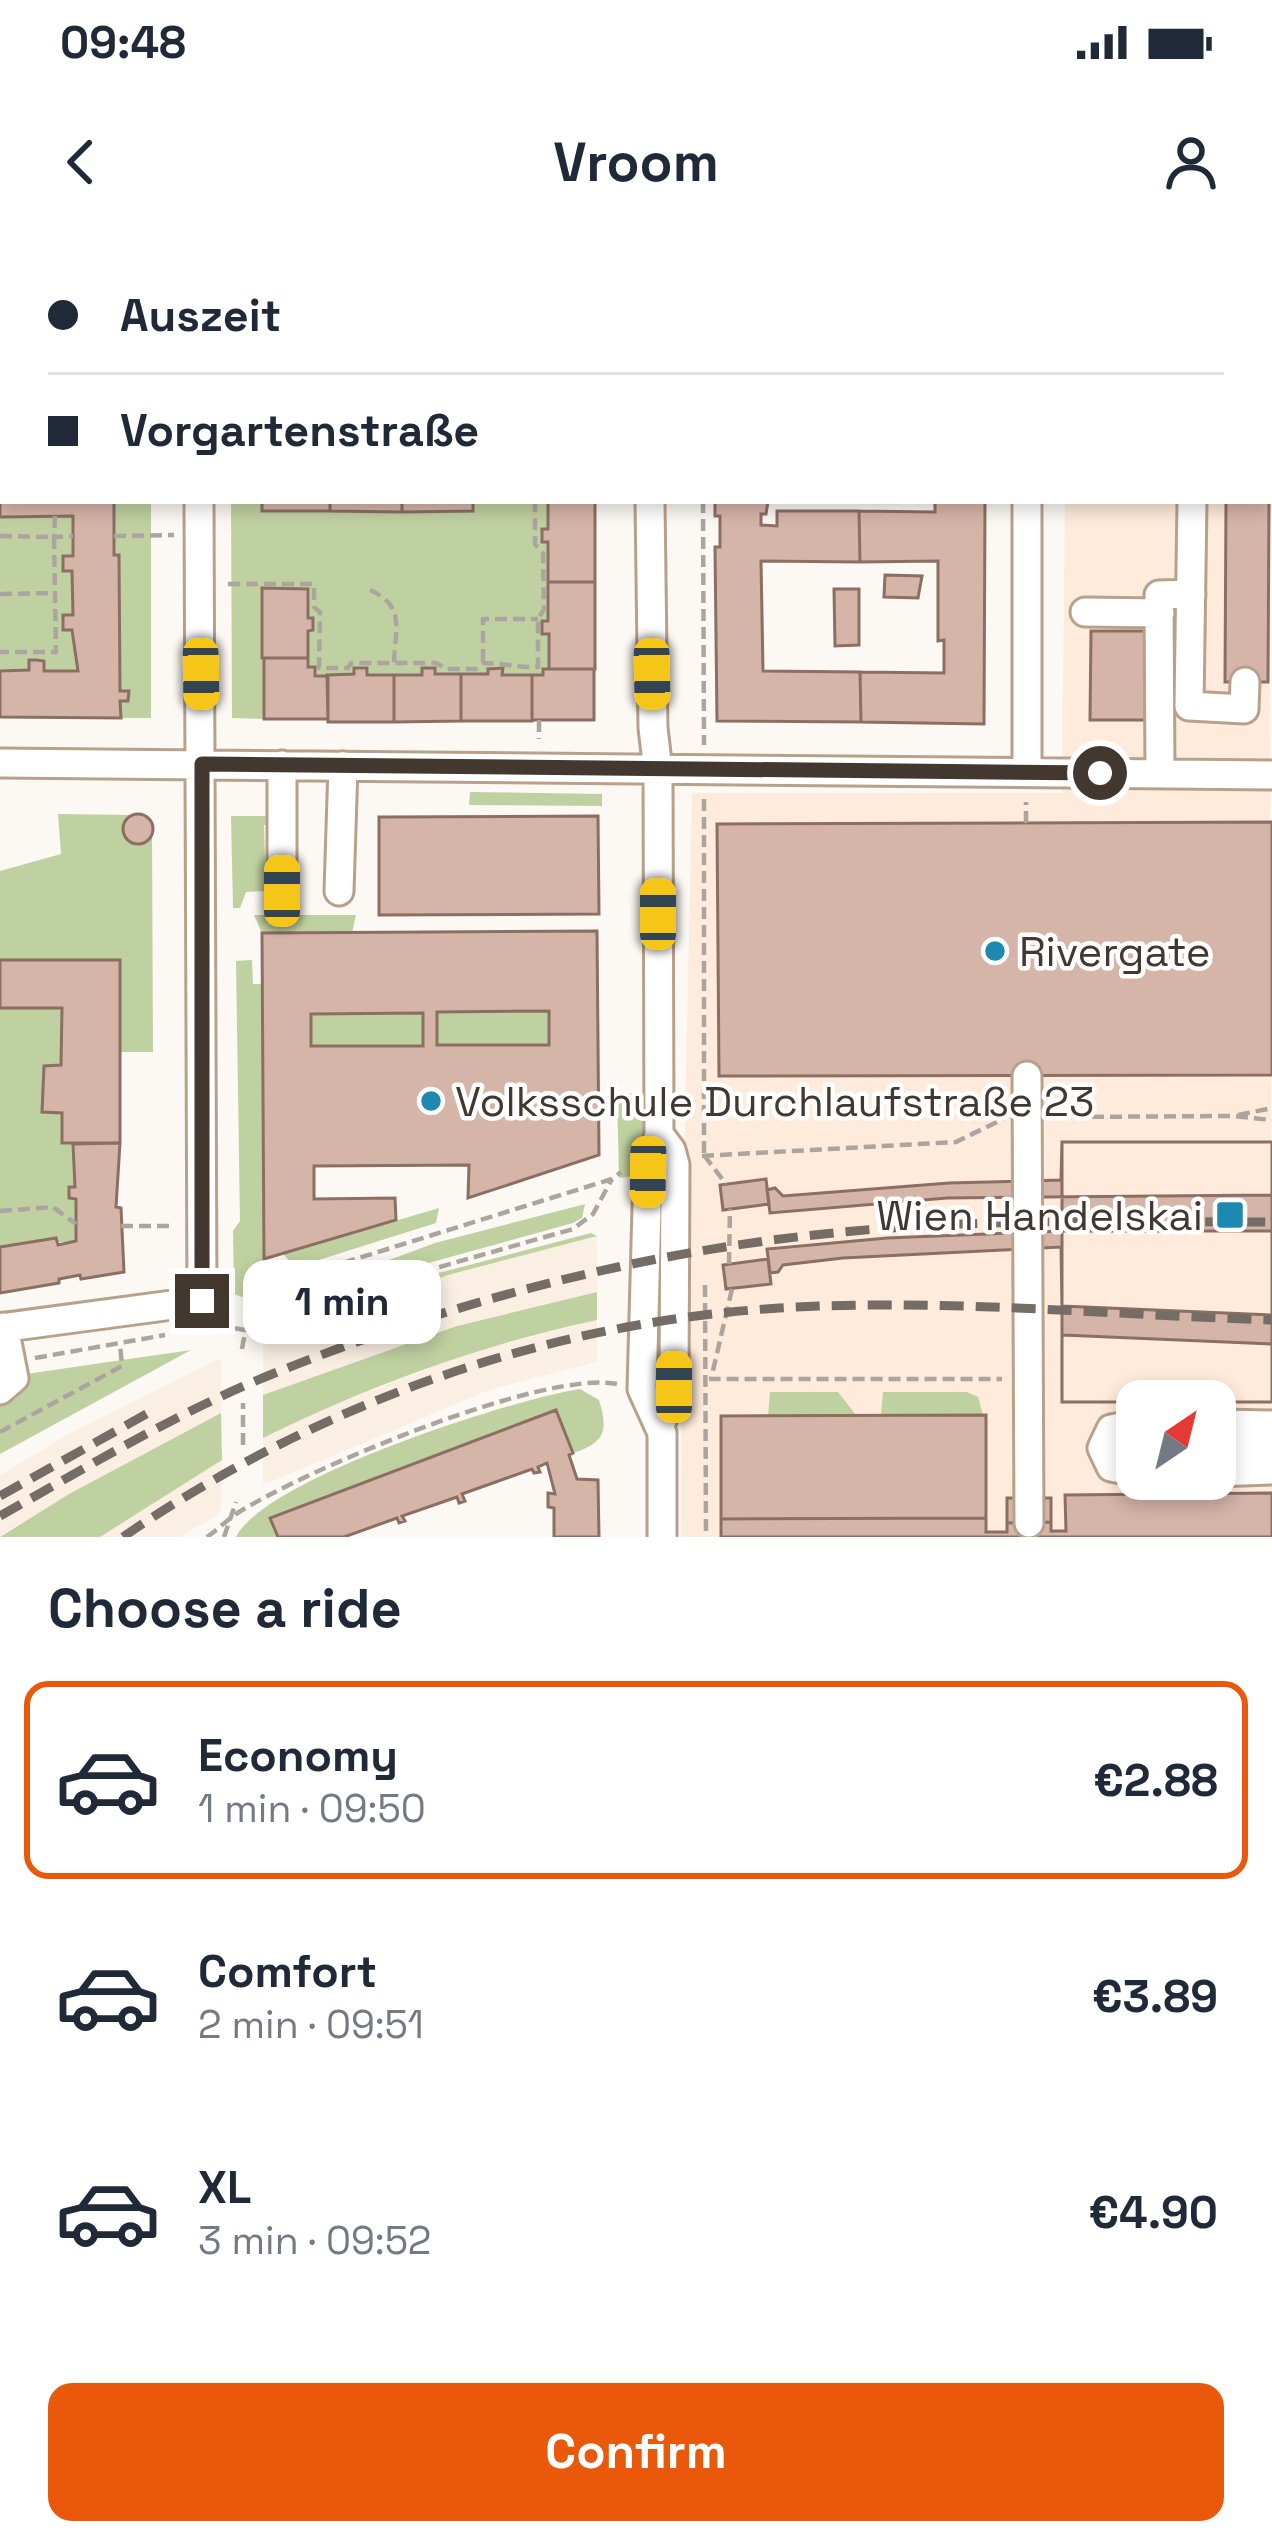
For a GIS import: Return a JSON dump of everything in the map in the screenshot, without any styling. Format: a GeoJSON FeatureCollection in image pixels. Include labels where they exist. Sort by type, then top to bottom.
{"type":"FeatureCollection","features":[{"type":"Feature","properties":{"kind":"street"},"geometry":{"type":"LineString","coordinates":[[0,1390],[12,1382],[2,1328],[202,1313],[199,504]]}},
{"type":"Feature","properties":{"kind":"street"},"geometry":{"type":"LineString","coordinates":[[650,504],[653,728],[658,770],[659,1134],[648,1172],[642,1389],[660,1426]]}},
{"type":"Feature","properties":{"kind":"street"},"geometry":{"type":"LineString","coordinates":[[1027,504],[1027,772]]}},
{"type":"Feature","properties":{"kind":"street"},"geometry":{"type":"LineString","coordinates":[[1192,504],[1189,706],[1244,709],[1245,682]]}},
{"type":"Feature","properties":{"kind":"street"},"geometry":{"type":"LineString","coordinates":[[1160,774],[1160,595],[1191,594]]}},
{"type":"Feature","properties":{"kind":"street"},"geometry":{"type":"LineString","coordinates":[[1085,612],[1160,613]]}},
{"type":"Feature","properties":{"kind":"street"},"geometry":{"type":"LineString","coordinates":[[0,763],[1272,776]]}},
{"type":"Feature","properties":{"kind":"street"},"geometry":{"type":"LineString","coordinates":[[282,765],[282,891]]}},
{"type":"Feature","properties":{"kind":"street"},"geometry":{"type":"LineString","coordinates":[[339,891],[343,766]]}},
{"type":"Feature","properties":{"kind":"street"},"geometry":{"type":"LineString","coordinates":[[1027,1076],[1028,1523]]}},
{"type":"Feature","properties":{"kind":"street"},"geometry":{"type":"LineString","coordinates":[[659,1134],[675,1165],[674,1387],[660,1426],[662,1537]]}},
{"type":"Feature","properties":{"kind":"street"},"geometry":{"type":"LineString","coordinates":[[1236,1424],[1272,1425]]}},
{"type":"Feature","properties":{"kind":"street"},"geometry":{"type":"LineString","coordinates":[[1116,1427],[1102,1448],[1116,1468]]}},
{"type":"Feature","properties":{"kind":"street"},"geometry":{"type":"LineString","coordinates":[[1236,1448],[1272,1448]]}},
{"type":"Feature","properties":{"kind":"street"},"geometry":{"type":"LineString","coordinates":[[1236,1471],[1272,1470]]}},
{"type":"Feature","properties":{"kind":"path"},"geometry":{"type":"LineString","coordinates":[[200,584],[314,584],[314,608],[320,612],[319,668],[436,663],[447,669],[476,669],[483,663],[502,663],[538,671],[543,553],[535,544],[535,504]]}},
{"type":"Feature","properties":{"kind":"path"},"geometry":{"type":"LineString","coordinates":[[703,504],[704,1156],[726,1184]]}},
{"type":"Feature","properties":{"kind":"path"},"geometry":{"type":"LineString","coordinates":[[0,652],[56,652],[55,516]]}},
{"type":"Feature","properties":{"kind":"path"},"geometry":{"type":"LineString","coordinates":[[114,536],[200,535]]}},
{"type":"Feature","properties":{"kind":"path"},"geometry":{"type":"LineString","coordinates":[[0,536],[73,536]]}},
{"type":"Feature","properties":{"kind":"path"},"geometry":{"type":"LineString","coordinates":[[370,590],[388,598],[396,611],[394,663]]}},
{"type":"Feature","properties":{"kind":"path"},"geometry":{"type":"LineString","coordinates":[[0,594],[55,593]]}},
{"type":"Feature","properties":{"kind":"path"},"geometry":{"type":"LineString","coordinates":[[483,663],[483,619],[538,619]]}},
{"type":"Feature","properties":{"kind":"path"},"geometry":{"type":"LineString","coordinates":[[1233,1116],[1272,1108]]}},
{"type":"Feature","properties":{"kind":"path"},"geometry":{"type":"LineString","coordinates":[[704,1156],[956,1142],[995,1121],[1027,1118],[1233,1116],[1272,1120]]}},
{"type":"Feature","properties":{"kind":"path"},"geometry":{"type":"LineString","coordinates":[[202,1313],[244,1332],[256,1332],[436,1268],[573,1229],[593,1214],[612,1179],[285,1281],[265,1295],[244,1332],[242,1349]]}},
{"type":"Feature","properties":{"kind":"path"},"geometry":{"type":"LineString","coordinates":[[0,1211],[53,1207],[76,1224]]}},
{"type":"Feature","properties":{"kind":"path"},"geometry":{"type":"LineString","coordinates":[[729,1264],[730,1209]]}},
{"type":"Feature","properties":{"kind":"path"},"geometry":{"type":"LineString","coordinates":[[121,1226],[202,1226]]}},
{"type":"Feature","properties":{"kind":"path"},"geometry":{"type":"LineString","coordinates":[[706,1537],[708,1380],[732,1289]]}},
{"type":"Feature","properties":{"kind":"path"},"geometry":{"type":"LineString","coordinates":[[11,1362],[159,1338],[178,1329]]}},
{"type":"Feature","properties":{"kind":"path"},"geometry":{"type":"LineString","coordinates":[[0,1432],[122,1366],[120,1344]]}},
{"type":"Feature","properties":{"kind":"path"},"geometry":{"type":"LineString","coordinates":[[674,1387],[708,1380],[1028,1378]]}},
{"type":"Feature","properties":{"kind":"path"},"geometry":{"type":"LineString","coordinates":[[207,1537],[235,1515],[323,1469],[419,1429],[510,1399],[596,1379],[642,1389]]}},
{"type":"Feature","properties":{"kind":"path"},"geometry":{"type":"LineString","coordinates":[[243,1403],[243,1445]]}},
{"type":"Feature","properties":{"kind":"path"},"geometry":{"type":"LineString","coordinates":[[224,1537],[236,1502]]}},
{"type":"Feature","properties":{"kind":"shaded area"},"geometry":{"type":"Polygon","coordinates":[[[1065,504],[1269,504],[1272,1537],[681,1537],[692,793],[1062,793],[1065,504]]]}},
{"type":"Feature","properties":{"kind":"shaded area"},"geometry":{"type":"Polygon","coordinates":[[[597,1236],[597,1292],[457,1326],[263,1395],[263,1340],[448,1275],[597,1236]]]}},
{"type":"Feature","properties":{"kind":"shaded area"},"geometry":{"type":"Polygon","coordinates":[[[597,1320],[597,1362],[489,1390],[263,1485],[263,1438],[320,1410],[466,1354],[597,1320]]]}},
{"type":"Feature","properties":{"kind":"shaded area"},"geometry":{"type":"Polygon","coordinates":[[[221,1358],[221,1413],[0,1536],[0,1475],[74,1431],[221,1358]]]}},
{"type":"Feature","properties":{"kind":"shaded area"},"geometry":{"type":"Polygon","coordinates":[[[222,1460],[218,1515],[179,1537],[100,1537],[222,1460]]]}},
{"type":"Feature","properties":{"kind":"green space"},"geometry":{"type":"Polygon","coordinates":[[[114,504],[151,504],[151,718],[121,718],[120,701],[128,701],[129,691],[120,691],[119,556],[114,555],[114,504]]]}},
{"type":"Feature","properties":{"kind":"green space"},"geometry":{"type":"Polygon","coordinates":[[[231,504],[262,504],[263,511],[472,511],[473,504],[548,504],[548,529],[542,529],[542,541],[548,542],[549,669],[543,669],[543,675],[502,675],[502,668],[489,669],[488,674],[435,674],[434,668],[422,668],[422,675],[367,675],[367,668],[354,669],[354,674],[315,676],[315,667],[308,667],[308,631],[313,630],[313,618],[308,618],[307,589],[262,588],[264,719],[232,718],[231,504]]]}},
{"type":"Feature","properties":{"kind":"green space"},"geometry":{"type":"Polygon","coordinates":[[[73,516],[73,556],[63,557],[63,570],[72,571],[73,615],[63,616],[63,629],[72,630],[78,671],[44,671],[44,661],[36,660],[29,670],[0,671],[0,517],[73,516]]]}},
{"type":"Feature","properties":{"kind":"green space"},"geometry":{"type":"Polygon","coordinates":[[[470,792],[602,794],[602,806],[469,805],[470,792]]]}},
{"type":"Feature","properties":{"kind":"green space"},"geometry":{"type":"Polygon","coordinates":[[[58,814],[130,815],[124,822],[124,835],[131,843],[145,843],[152,833],[153,1052],[121,1052],[120,960],[0,960],[0,871],[61,854],[58,814]]]}},
{"type":"Feature","properties":{"kind":"green space"},"geometry":{"type":"Polygon","coordinates":[[[231,816],[274,816],[274,825],[264,825],[266,891],[246,892],[240,908],[233,908],[231,816]]]}},
{"type":"Feature","properties":{"kind":"green space"},"geometry":{"type":"Polygon","coordinates":[[[254,915],[356,915],[352,933],[262,933],[254,915]]]}},
{"type":"Feature","properties":{"kind":"green space"},"geometry":{"type":"Polygon","coordinates":[[[252,960],[253,984],[262,984],[264,1259],[271,1267],[242,1297],[234,1294],[233,1231],[240,1221],[236,961],[252,960]]]}},
{"type":"Feature","properties":{"kind":"green space"},"geometry":{"type":"Polygon","coordinates":[[[0,1008],[62,1008],[61,1065],[44,1066],[42,1111],[62,1113],[62,1143],[73,1144],[75,1187],[69,1188],[69,1198],[76,1199],[76,1241],[0,1247],[0,1008]]]}},
{"type":"Feature","properties":{"kind":"green space"},"geometry":{"type":"Polygon","coordinates":[[[549,1011],[549,1045],[437,1045],[437,1012],[549,1011]]]}},
{"type":"Feature","properties":{"kind":"green space"},"geometry":{"type":"Polygon","coordinates":[[[423,1013],[423,1046],[311,1046],[311,1014],[423,1013]]]}},
{"type":"Feature","properties":{"kind":"green space"},"geometry":{"type":"Polygon","coordinates":[[[651,1093],[642,1175],[619,1178],[617,1094],[651,1093]]]}},
{"type":"Feature","properties":{"kind":"green space"},"geometry":{"type":"Polygon","coordinates":[[[585,1204],[582,1218],[573,1223],[432,1262],[277,1316],[273,1303],[435,1243],[585,1204]]]}},
{"type":"Feature","properties":{"kind":"green space"},"geometry":{"type":"Polygon","coordinates":[[[439,1208],[436,1223],[306,1264],[292,1264],[283,1254],[439,1208]]]}},
{"type":"Feature","properties":{"kind":"green space"},"geometry":{"type":"Polygon","coordinates":[[[591,1233],[597,1236],[448,1275],[263,1340],[265,1334],[431,1275],[591,1233]]]}},
{"type":"Feature","properties":{"kind":"green space"},"geometry":{"type":"Polygon","coordinates":[[[597,1292],[597,1320],[426,1368],[263,1438],[263,1395],[457,1326],[597,1292]]]}},
{"type":"Feature","properties":{"kind":"green space"},"geometry":{"type":"Polygon","coordinates":[[[191,1350],[0,1454],[0,1399],[26,1374],[191,1350]]]}},
{"type":"Feature","properties":{"kind":"green space"},"geometry":{"type":"Polygon","coordinates":[[[580,1389],[599,1400],[604,1420],[601,1435],[583,1449],[573,1453],[555,1411],[270,1517],[278,1537],[236,1537],[256,1514],[339,1467],[449,1425],[580,1389]]]}},
{"type":"Feature","properties":{"kind":"green space"},"geometry":{"type":"Polygon","coordinates":[[[770,1392],[838,1392],[856,1415],[768,1416],[770,1392]]]}},
{"type":"Feature","properties":{"kind":"green space"},"geometry":{"type":"Polygon","coordinates":[[[883,1392],[967,1392],[978,1397],[983,1415],[881,1415],[883,1392]]]}},
{"type":"Feature","properties":{"kind":"green space"},"geometry":{"type":"Polygon","coordinates":[[[221,1413],[222,1460],[100,1537],[0,1537],[69,1494],[221,1413]]]}},
{"type":"Feature","properties":{"kind":"building"},"geometry":{"type":"Polygon","coordinates":[[[0,504],[114,504],[120,691],[129,691],[128,701],[120,701],[121,718],[0,717],[0,671],[29,670],[29,660],[36,660],[44,661],[44,671],[78,671],[72,630],[63,630],[63,615],[73,615],[72,571],[63,571],[63,556],[73,556],[73,516],[0,517],[0,504]]]}},
{"type":"Feature","properties":{"kind":"building"},"geometry":{"type":"Polygon","coordinates":[[[262,504],[330,504],[330,511],[262,511],[262,504]]]}},
{"type":"Feature","properties":{"kind":"building"},"geometry":{"type":"Polygon","coordinates":[[[330,504],[402,504],[402,512],[330,511],[330,504]]]}},
{"type":"Feature","properties":{"kind":"building"},"geometry":{"type":"Polygon","coordinates":[[[402,504],[473,504],[473,511],[402,512],[402,504]]]}},
{"type":"Feature","properties":{"kind":"building"},"geometry":{"type":"Polygon","coordinates":[[[548,504],[595,504],[595,582],[548,582],[548,542],[542,542],[542,529],[548,529],[548,504]]]}},
{"type":"Feature","properties":{"kind":"building"},"geometry":{"type":"Polygon","coordinates":[[[715,504],[768,504],[761,525],[777,526],[777,511],[859,511],[860,562],[761,561],[763,671],[860,672],[861,722],[717,721],[715,547],[720,547],[720,516],[715,516],[715,504]]]}},
{"type":"Feature","properties":{"kind":"building"},"geometry":{"type":"Polygon","coordinates":[[[935,504],[985,504],[984,724],[861,722],[860,672],[944,673],[944,640],[938,641],[938,561],[860,562],[859,511],[935,512],[935,504]]]}},
{"type":"Feature","properties":{"kind":"building"},"geometry":{"type":"Polygon","coordinates":[[[1226,504],[1269,504],[1268,682],[1225,682],[1226,504]]]}},
{"type":"Feature","properties":{"kind":"building"},"geometry":{"type":"Polygon","coordinates":[[[885,575],[922,576],[918,598],[884,597],[885,575]]]}},
{"type":"Feature","properties":{"kind":"building"},"geometry":{"type":"Polygon","coordinates":[[[548,582],[595,582],[595,669],[549,669],[549,634],[542,634],[542,621],[548,621],[548,582]]]}},
{"type":"Feature","properties":{"kind":"building"},"geometry":{"type":"Polygon","coordinates":[[[262,588],[308,589],[313,630],[308,631],[308,658],[262,658],[262,588]]]}},
{"type":"Feature","properties":{"kind":"building"},"geometry":{"type":"Polygon","coordinates":[[[834,589],[859,589],[859,645],[835,646],[834,589]]]}},
{"type":"Feature","properties":{"kind":"building"},"geometry":{"type":"Polygon","coordinates":[[[1091,631],[1146,631],[1145,720],[1090,720],[1091,631]]]}},
{"type":"Feature","properties":{"kind":"building"},"geometry":{"type":"Polygon","coordinates":[[[264,658],[308,658],[315,676],[328,676],[328,719],[264,719],[264,658]]]}},
{"type":"Feature","properties":{"kind":"building"},"geometry":{"type":"Polygon","coordinates":[[[354,668],[367,668],[367,675],[394,675],[394,722],[328,722],[327,675],[354,674],[354,668]]]}},
{"type":"Feature","properties":{"kind":"building"},"geometry":{"type":"Polygon","coordinates":[[[422,668],[435,668],[435,674],[461,674],[461,721],[394,722],[394,675],[422,675],[422,668]]]}},
{"type":"Feature","properties":{"kind":"building"},"geometry":{"type":"Polygon","coordinates":[[[503,668],[502,675],[532,675],[532,721],[461,721],[461,674],[488,674],[488,669],[503,668]]]}},
{"type":"Feature","properties":{"kind":"building"},"geometry":{"type":"Polygon","coordinates":[[[543,669],[594,669],[594,720],[532,720],[532,675],[543,675],[543,669]]]}},
{"type":"Feature","properties":{"kind":"building"},"geometry":{"type":"Polygon","coordinates":[[[138,814],[153,829],[138,844],[123,829],[138,814]]]}},
{"type":"Feature","properties":{"kind":"building"},"geometry":{"type":"Polygon","coordinates":[[[598,816],[599,914],[379,915],[379,817],[598,816]]]}},
{"type":"Feature","properties":{"kind":"building","name":"Rivergate"},"geometry":{"type":"Polygon","coordinates":[[[1272,822],[1272,1075],[719,1076],[717,824],[1272,822]]]}},
{"type":"Feature","properties":{"kind":"building","name":"Volksschule Durchlaufstraße 23"},"geometry":{"type":"Polygon","coordinates":[[[597,931],[599,1155],[468,1198],[469,1165],[314,1166],[314,1199],[395,1198],[396,1220],[264,1259],[262,933],[597,931]],[[549,1011],[437,1012],[437,1045],[549,1045],[549,1011]],[[423,1013],[311,1014],[311,1046],[423,1046],[423,1013]]]}},
{"type":"Feature","properties":{"kind":"building"},"geometry":{"type":"Polygon","coordinates":[[[0,960],[120,960],[120,1143],[62,1143],[62,1113],[42,1112],[44,1066],[61,1065],[62,1008],[0,1008],[0,960]]]}},
{"type":"Feature","properties":{"kind":"building"},"geometry":{"type":"Polygon","coordinates":[[[1062,1142],[1272,1142],[1272,1195],[947,1198],[770,1213],[767,1190],[775,1188],[783,1196],[1061,1180],[1062,1142]]]}},
{"type":"Feature","properties":{"kind":"building","name":"Wien Handelskai"},"geometry":{"type":"Polygon","coordinates":[[[1062,1142],[1272,1142],[1272,1402],[1236,1402],[1236,1380],[1116,1380],[1116,1402],[1062,1402],[1062,1142]]]}},
{"type":"Feature","properties":{"kind":"building"},"geometry":{"type":"Polygon","coordinates":[[[120,1143],[116,1207],[121,1208],[124,1272],[81,1279],[80,1275],[0,1293],[0,1247],[56,1238],[58,1245],[76,1241],[76,1199],[69,1198],[69,1187],[75,1187],[73,1144],[120,1143]]]}},
{"type":"Feature","properties":{"kind":"building"},"geometry":{"type":"Polygon","coordinates":[[[766,1179],[769,1204],[723,1210],[720,1185],[766,1179]]]}},
{"type":"Feature","properties":{"kind":"building"},"geometry":{"type":"Polygon","coordinates":[[[1062,1231],[1272,1231],[1272,1315],[1062,1306],[1061,1247],[843,1258],[783,1265],[770,1273],[767,1249],[887,1238],[1062,1231]]]}},
{"type":"Feature","properties":{"kind":"building"},"geometry":{"type":"Polygon","coordinates":[[[768,1259],[771,1284],[726,1289],[723,1265],[768,1259]]]}},
{"type":"Feature","properties":{"kind":"building"},"geometry":{"type":"Polygon","coordinates":[[[1062,1335],[1272,1344],[1272,1402],[1236,1402],[1236,1380],[1116,1380],[1116,1402],[1062,1402],[1062,1335]]]}},
{"type":"Feature","properties":{"kind":"building"},"geometry":{"type":"Polygon","coordinates":[[[556,1410],[573,1453],[569,1455],[577,1479],[598,1480],[599,1537],[554,1537],[554,1508],[548,1507],[548,1493],[555,1494],[547,1463],[538,1467],[540,1472],[532,1469],[462,1494],[465,1501],[459,1503],[457,1497],[402,1516],[405,1521],[399,1523],[397,1518],[344,1537],[278,1537],[270,1518],[556,1410]]]}},
{"type":"Feature","properties":{"kind":"building"},"geometry":{"type":"Polygon","coordinates":[[[986,1415],[986,1518],[721,1519],[721,1416],[986,1415]]]}},
{"type":"Feature","properties":{"kind":"building"},"geometry":{"type":"Polygon","coordinates":[[[1236,1493],[1272,1493],[1272,1537],[721,1537],[721,1519],[986,1518],[986,1532],[1007,1532],[1007,1523],[1051,1522],[1051,1531],[1066,1531],[1065,1495],[1236,1500],[1236,1493]]]}},
{"type":"Feature","properties":{"kind":"building"},"geometry":{"type":"Polygon","coordinates":[[[1007,1498],[1051,1498],[1051,1522],[1007,1523],[1007,1498]]]}},
{"type":"Feature","properties":{"kind":"railway"},"geometry":{"type":"LineString","coordinates":[[0,1516],[164,1425],[265,1377],[408,1324],[554,1282],[703,1251],[854,1231],[1011,1222],[1272,1222]]}},
{"type":"Feature","properties":{"kind":"railway"},"geometry":{"type":"LineString","coordinates":[[123,1537],[274,1447],[354,1410],[435,1378],[604,1331],[691,1317],[841,1305],[1272,1320]]}},
{"type":"Feature","properties":{"kind":"railway"},"geometry":{"type":"LineString","coordinates":[[0,1496],[157,1408]]}},
{"type":"Feature","properties":{"kind":"place","name":"Rivergate"},"geometry":{"type":"Point","coordinates":[995,951]}},
{"type":"Feature","properties":{"kind":"place","name":"Volksschule Durchlaufstraße 23"},"geometry":{"type":"Point","coordinates":[431,1101]}},
{"type":"Feature","properties":{"kind":"place","name":"Wien Handelskai"},"geometry":{"type":"Point","coordinates":[1230,1215]}},
{"type":"Feature","properties":{"kind":"route"},"geometry":{"type":"LineString","coordinates":[[202,1301],[202,764],[1100,773]]}}]}
